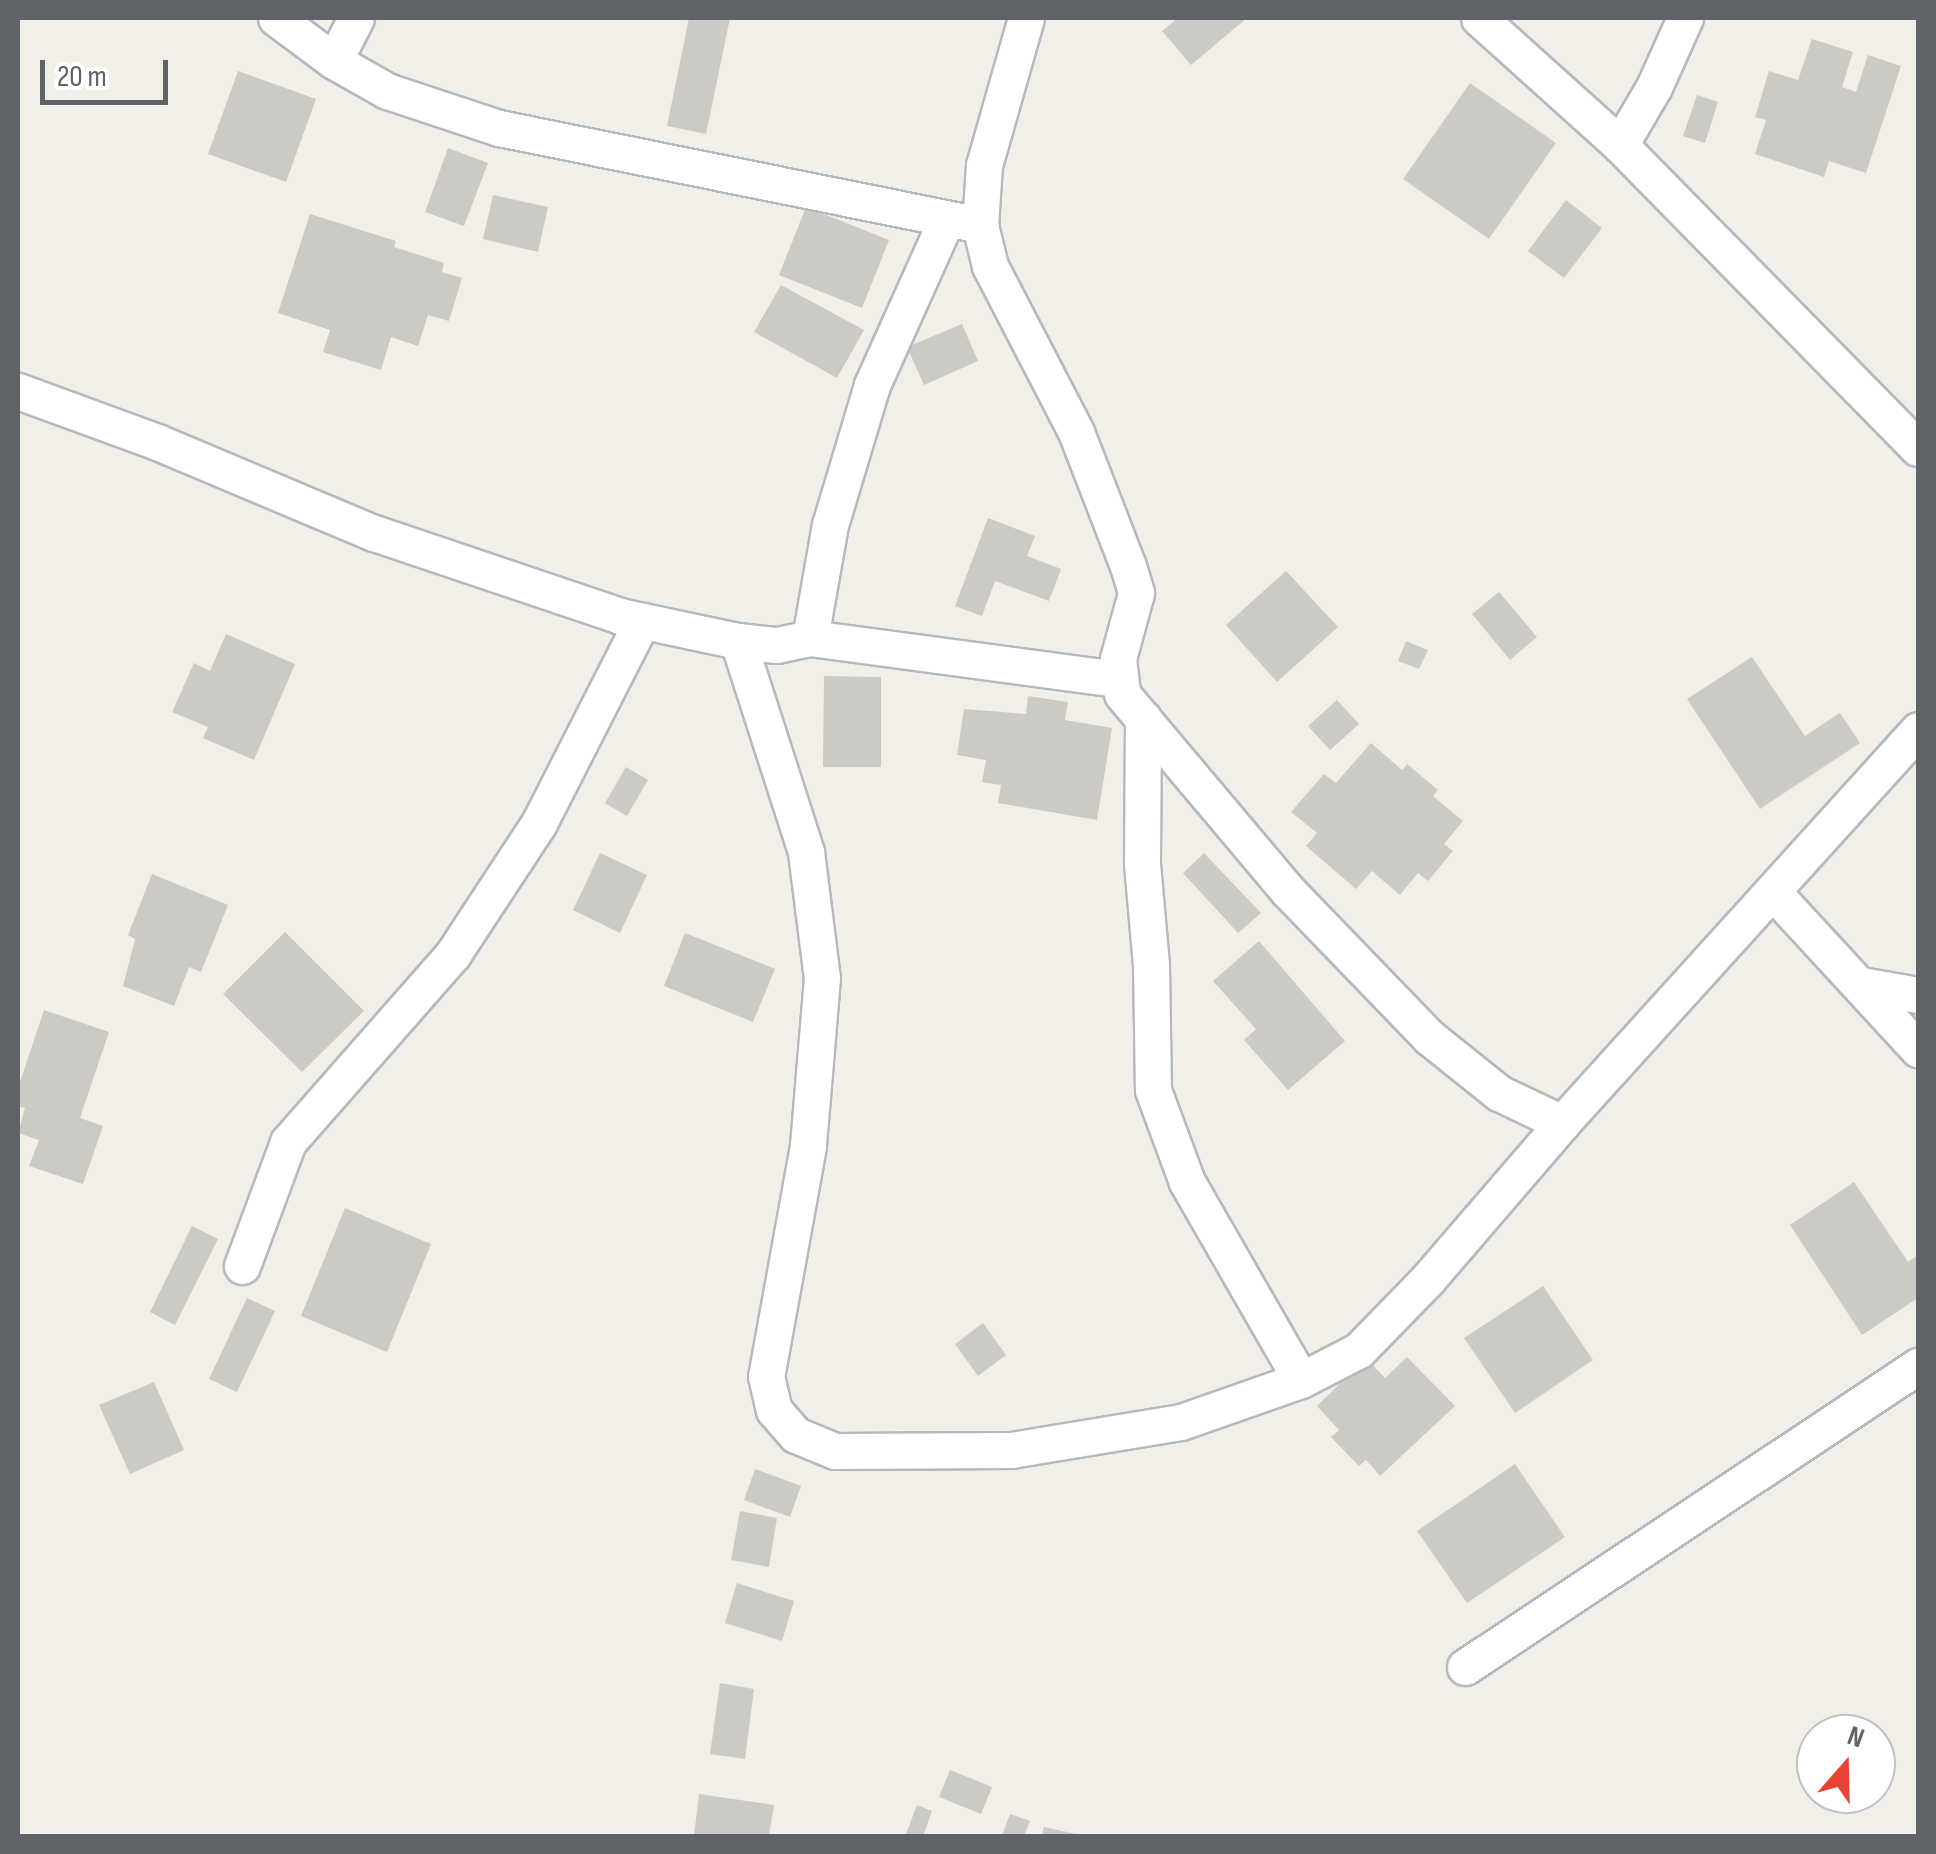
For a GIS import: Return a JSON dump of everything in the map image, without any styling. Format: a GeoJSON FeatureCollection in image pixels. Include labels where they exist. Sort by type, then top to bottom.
{"type":"FeatureCollection","features":[{"type":"Feature","properties":{"kind":"street"},"geometry":{"type":"LineString","coordinates":[[276,18],[334,61],[388,91],[498,128],[963,223],[990,266],[1076,432],[1128,566],[1136,593],[1117,679],[1122,694],[1320,927],[1429,1037],[1500,1093],[1562,1123]]}},
{"type":"Feature","properties":{"kind":"street"},"geometry":{"type":"LineString","coordinates":[[334,61],[356,18]]}},
{"type":"Feature","properties":{"kind":"street"},"geometry":{"type":"LineString","coordinates":[[810,638],[830,525],[872,386],[963,223],[1026,18]]}},
{"type":"Feature","properties":{"kind":"street"},"geometry":{"type":"LineString","coordinates":[[1479,18],[1620,146],[1918,448]]}},
{"type":"Feature","properties":{"kind":"street"},"geometry":{"type":"LineString","coordinates":[[1620,146],[1654,88],[1684,18]]}},
{"type":"Feature","properties":{"kind":"street"},"geometry":{"type":"LineString","coordinates":[[18,391],[157,442],[374,533],[642,621],[738,641],[777,645],[810,638],[1117,679]]}},
{"type":"Feature","properties":{"kind":"street"},"geometry":{"type":"LineString","coordinates":[[242,1266],[288,1142],[453,954],[539,822],[642,621]]}},
{"type":"Feature","properties":{"kind":"street"},"geometry":{"type":"LineString","coordinates":[[738,641],[806,852],[816,905],[822,978],[808,1146],[766,1376],[774,1410],[796,1435],[835,1451],[1011,1450],[1181,1422],[1301,1380],[1358,1350],[1428,1279],[1562,1123],[1918,730]]}},
{"type":"Feature","properties":{"kind":"street"},"geometry":{"type":"LineString","coordinates":[[1143,718],[1142,864],[1152,965],[1152,1090],[1187,1182],[1301,1380]]}},
{"type":"Feature","properties":{"kind":"street"},"geometry":{"type":"LineString","coordinates":[[1773,892],[1918,1049]]}},
{"type":"Feature","properties":{"kind":"street"},"geometry":{"type":"LineString","coordinates":[[1861,985],[1918,994]]}},
{"type":"Feature","properties":{"kind":"street"},"geometry":{"type":"LineString","coordinates":[[1465,1667],[1918,1366]]}},
{"type":"Feature","properties":{"kind":"building"},"geometry":{"type":"Polygon","coordinates":[[[689,18],[730,18],[706,134],[667,126],[689,18]]]}},
{"type":"Feature","properties":{"kind":"building"},"geometry":{"type":"Polygon","coordinates":[[[1178,18],[1247,18],[1191,65],[1162,31],[1178,18]]]}},
{"type":"Feature","properties":{"kind":"building"},"geometry":{"type":"Polygon","coordinates":[[[1812,39],[1853,52],[1842,87],[1856,92],[1868,55],[1901,66],[1866,173],[1829,161],[1824,177],[1755,154],[1766,120],[1755,117],[1769,71],[1798,80],[1812,39]]]}},
{"type":"Feature","properties":{"kind":"building"},"geometry":{"type":"Polygon","coordinates":[[[238,71],[316,99],[286,182],[208,154],[238,71]]]}},
{"type":"Feature","properties":{"kind":"building"},"geometry":{"type":"Polygon","coordinates":[[[1470,83],[1556,143],[1489,239],[1403,179],[1470,83]]]}},
{"type":"Feature","properties":{"kind":"building"},"geometry":{"type":"Polygon","coordinates":[[[1697,95],[1718,102],[1705,143],[1683,136],[1697,95]]]}},
{"type":"Feature","properties":{"kind":"building"},"geometry":{"type":"Polygon","coordinates":[[[448,148],[488,163],[464,226],[425,212],[448,148]]]}},
{"type":"Feature","properties":{"kind":"building"},"geometry":{"type":"Polygon","coordinates":[[[493,195],[548,207],[538,252],[483,239],[493,195]]]}},
{"type":"Feature","properties":{"kind":"building"},"geometry":{"type":"Polygon","coordinates":[[[1566,200],[1602,228],[1564,278],[1528,251],[1566,200]]]}},
{"type":"Feature","properties":{"kind":"building"},"geometry":{"type":"Polygon","coordinates":[[[806,207],[889,240],[862,308],[779,275],[806,207]]]}},
{"type":"Feature","properties":{"kind":"building"},"geometry":{"type":"Polygon","coordinates":[[[310,214],[396,241],[394,247],[444,263],[442,272],[462,278],[449,321],[428,315],[418,346],[391,337],[381,370],[323,352],[330,330],[278,313],[310,214]]]}},
{"type":"Feature","properties":{"kind":"building"},"geometry":{"type":"Polygon","coordinates":[[[781,285],[864,330],[837,378],[754,332],[781,285]]]}},
{"type":"Feature","properties":{"kind":"building"},"geometry":{"type":"Polygon","coordinates":[[[962,324],[978,361],[924,385],[907,347],[962,324]]]}},
{"type":"Feature","properties":{"kind":"building"},"geometry":{"type":"Polygon","coordinates":[[[988,518],[1035,536],[1027,556],[1061,569],[1049,601],[995,581],[982,616],[955,606],[988,518]]]}},
{"type":"Feature","properties":{"kind":"building"},"geometry":{"type":"Polygon","coordinates":[[[1286,571],[1338,627],[1277,682],[1226,625],[1286,571]]]}},
{"type":"Feature","properties":{"kind":"building"},"geometry":{"type":"Polygon","coordinates":[[[1499,592],[1537,637],[1510,660],[1472,614],[1499,592]]]}},
{"type":"Feature","properties":{"kind":"building"},"geometry":{"type":"Polygon","coordinates":[[[226,634],[295,664],[254,760],[203,738],[208,727],[172,712],[194,663],[210,671],[226,634]]]}},
{"type":"Feature","properties":{"kind":"building"},"geometry":{"type":"Polygon","coordinates":[[[1406,641],[1428,650],[1419,669],[1398,661],[1406,641]]]}},
{"type":"Feature","properties":{"kind":"building"},"geometry":{"type":"Polygon","coordinates":[[[1752,657],[1805,736],[1840,713],[1860,743],[1760,809],[1687,699],[1752,657]]]}},
{"type":"Feature","properties":{"kind":"building"},"geometry":{"type":"Polygon","coordinates":[[[824,676],[881,677],[881,767],[823,767],[824,676]]]}},
{"type":"Feature","properties":{"kind":"building"},"geometry":{"type":"Polygon","coordinates":[[[1028,696],[1068,702],[1065,720],[1112,728],[1097,820],[998,803],[1001,785],[982,782],[986,760],[957,755],[964,709],[1026,714],[1028,696]]]}},
{"type":"Feature","properties":{"kind":"building"},"geometry":{"type":"Polygon","coordinates":[[[1337,700],[1359,724],[1330,750],[1308,726],[1337,700]]]}},
{"type":"Feature","properties":{"kind":"building"},"geometry":{"type":"Polygon","coordinates":[[[1371,743],[1402,770],[1407,764],[1438,790],[1433,796],[1463,821],[1444,844],[1453,851],[1428,881],[1418,873],[1400,895],[1372,871],[1356,889],[1306,846],[1317,833],[1291,812],[1324,774],[1336,783],[1371,743]]]}},
{"type":"Feature","properties":{"kind":"building"},"geometry":{"type":"Polygon","coordinates":[[[626,767],[648,780],[627,816],[605,803],[626,767]]]}},
{"type":"Feature","properties":{"kind":"building"},"geometry":{"type":"Polygon","coordinates":[[[600,853],[647,875],[620,933],[573,910],[600,853]]]}},
{"type":"Feature","properties":{"kind":"building"},"geometry":{"type":"Polygon","coordinates":[[[1204,853],[1261,913],[1238,933],[1183,873],[1204,853]]]}},
{"type":"Feature","properties":{"kind":"building"},"geometry":{"type":"Polygon","coordinates":[[[152,874],[228,905],[201,972],[189,967],[174,1006],[123,986],[135,939],[128,935],[152,874]]]}},
{"type":"Feature","properties":{"kind":"building"},"geometry":{"type":"Polygon","coordinates":[[[285,932],[364,1011],[302,1072],[223,994],[285,932]]]}},
{"type":"Feature","properties":{"kind":"building"},"geometry":{"type":"Polygon","coordinates":[[[685,933],[775,969],[753,1022],[664,986],[685,933]]]}},
{"type":"Feature","properties":{"kind":"building"},"geometry":{"type":"Polygon","coordinates":[[[1259,941],[1345,1041],[1288,1090],[1244,1040],[1256,1029],[1213,981],[1259,941]]]}},
{"type":"Feature","properties":{"kind":"building"},"geometry":{"type":"Polygon","coordinates":[[[44,1010],[109,1032],[80,1118],[103,1126],[83,1184],[29,1166],[39,1140],[18,1133],[25,1108],[18,1106],[18,1088],[44,1010]]]}},
{"type":"Feature","properties":{"kind":"building"},"geometry":{"type":"Polygon","coordinates":[[[1854,1182],[1908,1262],[1918,1255],[1918,1298],[1862,1335],[1790,1225],[1854,1182]]]}},
{"type":"Feature","properties":{"kind":"building"},"geometry":{"type":"Polygon","coordinates":[[[345,1208],[431,1244],[387,1352],[301,1316],[345,1208]]]}},
{"type":"Feature","properties":{"kind":"building"},"geometry":{"type":"Polygon","coordinates":[[[192,1226],[218,1239],[175,1325],[150,1312],[192,1226]]]}},
{"type":"Feature","properties":{"kind":"building"},"geometry":{"type":"Polygon","coordinates":[[[1543,1286],[1593,1360],[1515,1413],[1464,1338],[1543,1286]]]}},
{"type":"Feature","properties":{"kind":"building"},"geometry":{"type":"Polygon","coordinates":[[[247,1298],[275,1311],[237,1392],[209,1379],[247,1298]]]}},
{"type":"Feature","properties":{"kind":"building"},"geometry":{"type":"Polygon","coordinates":[[[983,1323],[1006,1355],[978,1376],[955,1344],[983,1323]]]}},
{"type":"Feature","properties":{"kind":"building"},"geometry":{"type":"Polygon","coordinates":[[[1407,1357],[1455,1406],[1380,1476],[1366,1460],[1359,1466],[1331,1437],[1339,1430],[1317,1406],[1366,1358],[1385,1378],[1407,1357]]]}},
{"type":"Feature","properties":{"kind":"building"},"geometry":{"type":"Polygon","coordinates":[[[154,1382],[184,1450],[130,1474],[99,1405],[154,1382]]]}},
{"type":"Feature","properties":{"kind":"building"},"geometry":{"type":"Polygon","coordinates":[[[1515,1464],[1565,1537],[1467,1603],[1417,1531],[1515,1464]]]}},
{"type":"Feature","properties":{"kind":"building"},"geometry":{"type":"Polygon","coordinates":[[[755,1469],[801,1486],[790,1517],[744,1500],[755,1469]]]}},
{"type":"Feature","properties":{"kind":"building"},"geometry":{"type":"Polygon","coordinates":[[[740,1511],[777,1518],[769,1567],[731,1560],[740,1511]]]}},
{"type":"Feature","properties":{"kind":"building"},"geometry":{"type":"Polygon","coordinates":[[[737,1583],[794,1601],[782,1641],[725,1623],[737,1583]]]}},
{"type":"Feature","properties":{"kind":"building"},"geometry":{"type":"Polygon","coordinates":[[[720,1683],[754,1689],[745,1759],[710,1754],[720,1683]]]}},
{"type":"Feature","properties":{"kind":"building"},"geometry":{"type":"Polygon","coordinates":[[[950,1770],[992,1787],[981,1814],[939,1797],[950,1770]]]}},
{"type":"Feature","properties":{"kind":"building"},"geometry":{"type":"Polygon","coordinates":[[[699,1794],[774,1805],[769,1836],[694,1836],[699,1794]]]}},
{"type":"Feature","properties":{"kind":"building"},"geometry":{"type":"Polygon","coordinates":[[[917,1805],[932,1811],[923,1836],[906,1834],[917,1805]]]}},
{"type":"Feature","properties":{"kind":"building"},"geometry":{"type":"Polygon","coordinates":[[[1010,1814],[1030,1821],[1024,1836],[1002,1836],[1010,1814]]]}},
{"type":"Feature","properties":{"kind":"building"},"geometry":{"type":"Polygon","coordinates":[[[1044,1827],[1081,1835],[1081,1836],[1042,1836],[1044,1827]]]}}]}
